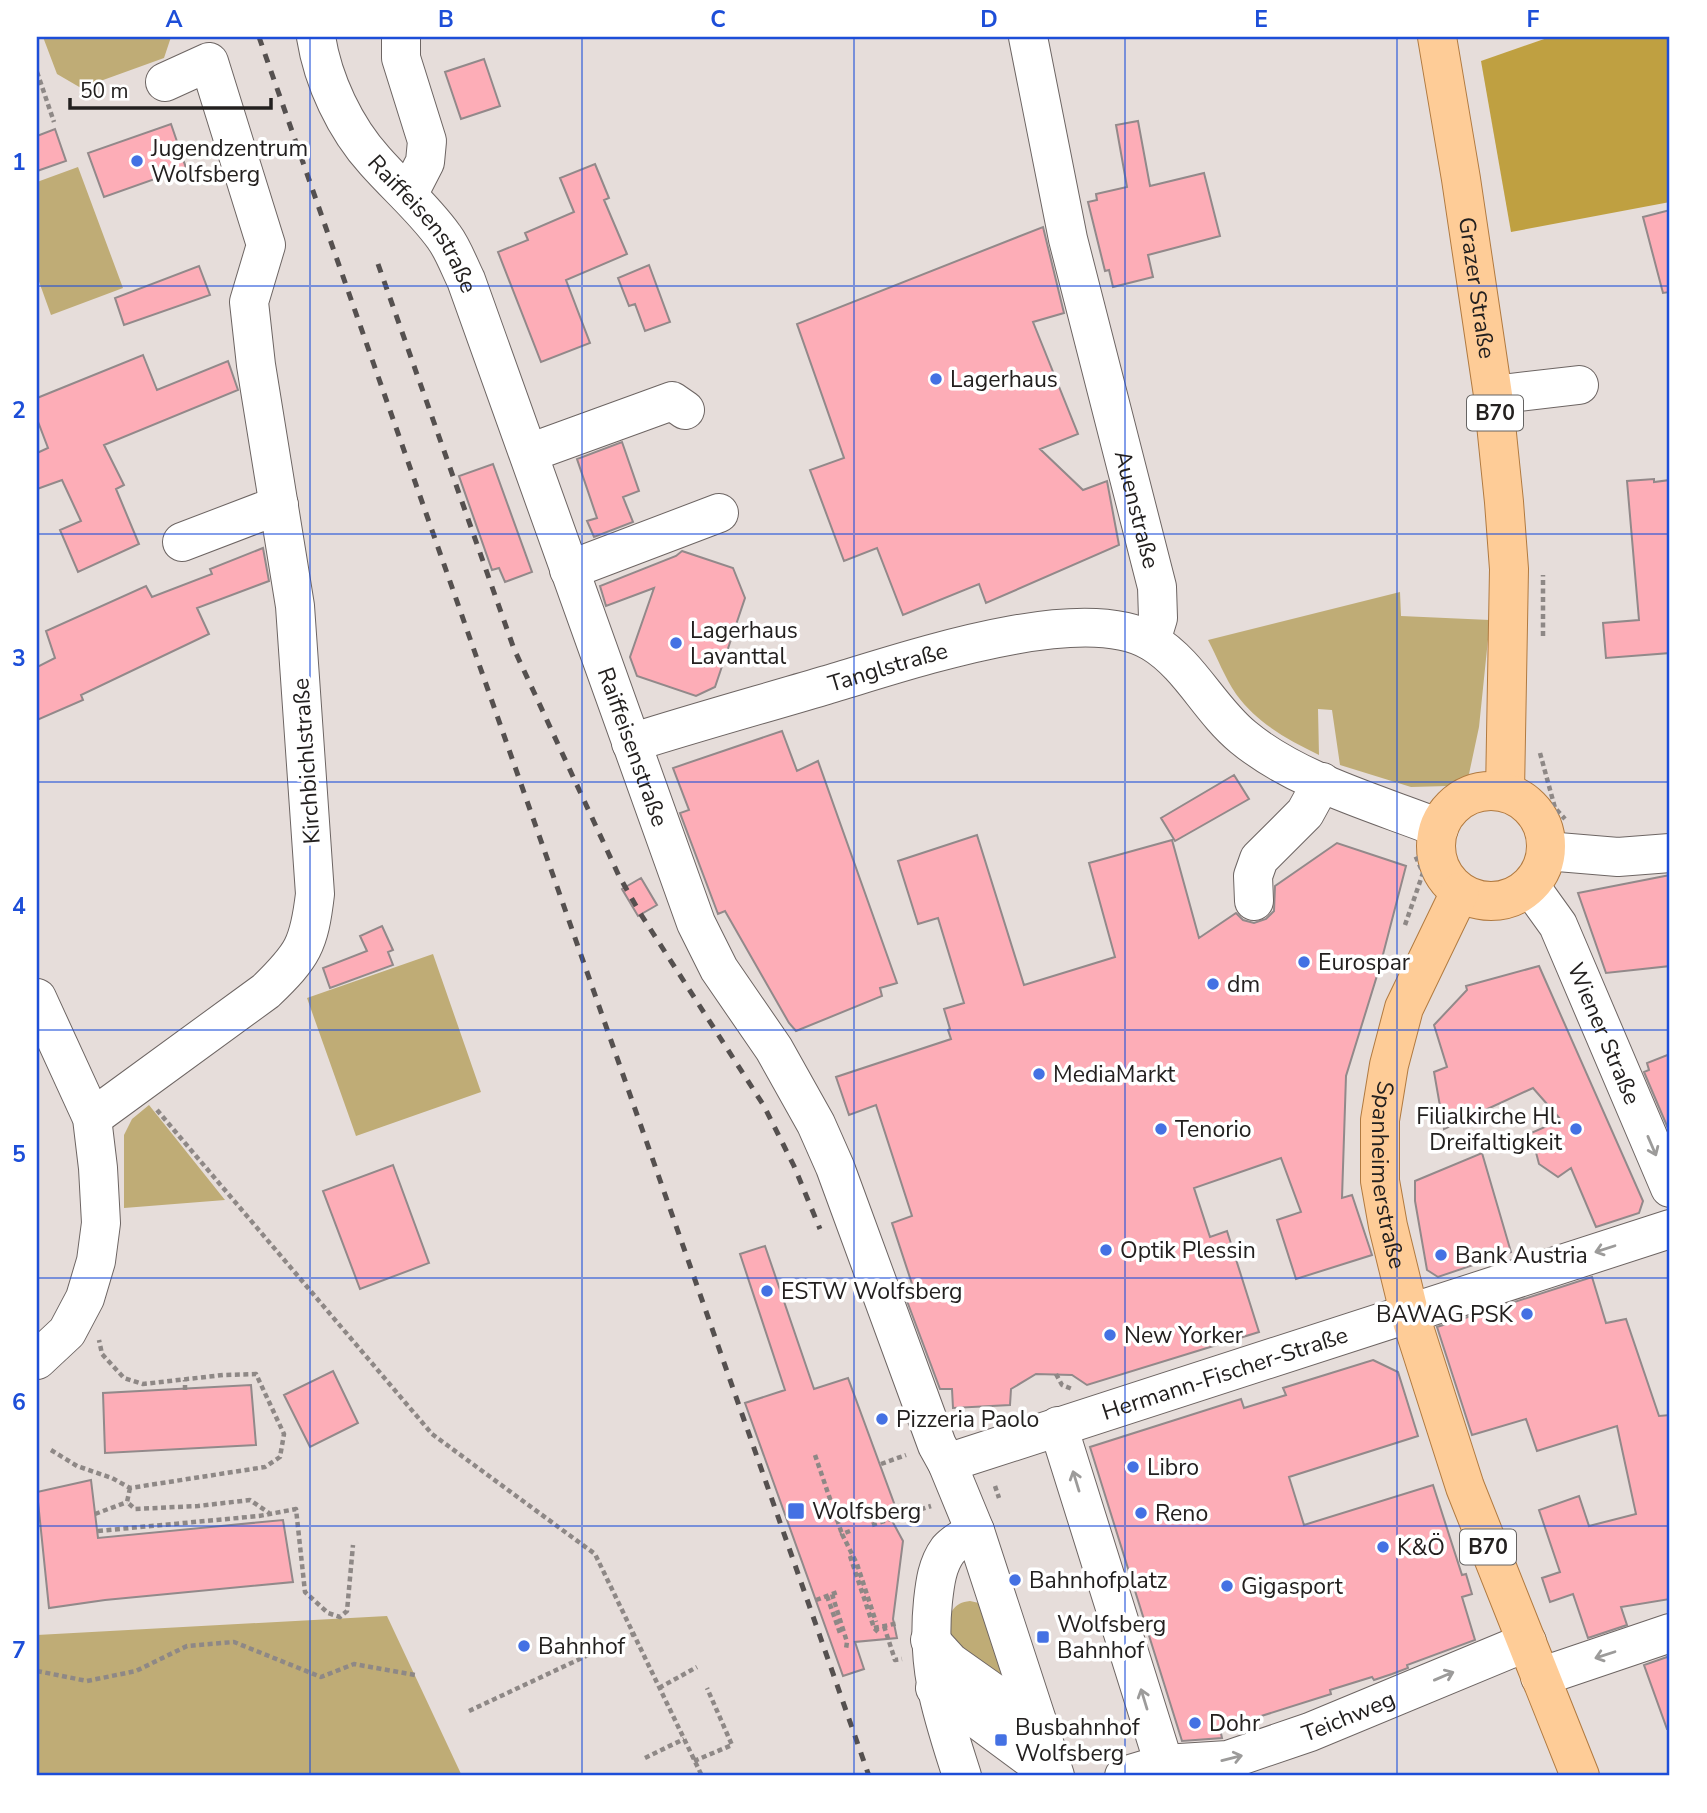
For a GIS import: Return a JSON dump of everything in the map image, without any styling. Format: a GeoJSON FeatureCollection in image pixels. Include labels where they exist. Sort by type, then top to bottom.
{"type":"FeatureCollection","features":[{"type":"Feature","properties":{"kind":"main road","name":"Grazer Straße"},"geometry":{"type":"LineString","coordinates":[[1437,37],[1493,395],[1509,569],[1505,792]]}},
{"type":"Feature","properties":{"kind":"main road"},"geometry":{"type":"LineString","coordinates":[[1485,791],[1505,792],[1523,801],[1536,814],[1545,832],[1546,851],[1541,870],[1530,886],[1514,896],[1496,901],[1477,900],[1460,892],[1447,880],[1438,864],[1436,846],[1439,828],[1449,810],[1465,797],[1485,791]]}},
{"type":"Feature","properties":{"kind":"main road","name":"Spanheimerstraße"},"geometry":{"type":"LineString","coordinates":[[1460,892],[1404,1008],[1389,1065],[1380,1120],[1380,1181],[1409,1312],[1476,1518],[1580,1776]]}},
{"type":"Feature","properties":{"kind":"street","name":"Raiffeisenstraße"},"geometry":{"type":"LineString","coordinates":[[316,37],[325,75],[342,112],[374,160],[445,238],[466,280],[696,923],[719,969],[774,1049],[816,1124],[835,1167],[932,1433],[947,1463]]}},
{"type":"Feature","properties":{"kind":"street"},"geometry":{"type":"LineString","coordinates":[[401,37],[401,58],[427,141],[425,162],[408,195]]}},
{"type":"Feature","properties":{"kind":"street","name":"Auenstraße"},"geometry":{"type":"LineString","coordinates":[[1028,37],[1068,239],[1157,587],[1158,618],[1151,641]]}},
{"type":"Feature","properties":{"kind":"street","name":"Kirchbichlstraße"},"geometry":{"type":"LineString","coordinates":[[92,1118],[266,991],[288,970],[301,953],[311,929],[315,894],[297,629],[256,365],[249,302],[265,245],[209,62],[165,82]]}},
{"type":"Feature","properties":{"kind":"street"},"geometry":{"type":"LineString","coordinates":[[1493,395],[1579,385]]}},
{"type":"Feature","properties":{"kind":"street"},"geometry":{"type":"LineString","coordinates":[[529,453],[672,401],[685,410]]}},
{"type":"Feature","properties":{"kind":"street"},"geometry":{"type":"LineString","coordinates":[[182,542],[279,505]]}},
{"type":"Feature","properties":{"kind":"street"},"geometry":{"type":"LineString","coordinates":[[569,570],[719,513]]}},
{"type":"Feature","properties":{"kind":"street","name":"Tanglstraße"},"geometry":{"type":"LineString","coordinates":[[631,743],[970,643],[1042,630],[1094,628],[1126,632],[1151,641]]}},
{"type":"Feature","properties":{"kind":"street"},"geometry":{"type":"LineString","coordinates":[[1151,641],[1177,662],[1213,709],[1243,737],[1273,758],[1322,782],[1439,828]]}},
{"type":"Feature","properties":{"kind":"street"},"geometry":{"type":"LineString","coordinates":[[1254,901],[1253,876],[1259,859],[1305,813],[1322,782]]}},
{"type":"Feature","properties":{"kind":"street"},"geometry":{"type":"LineString","coordinates":[[1546,851],[1618,857],[1670,853]]}},
{"type":"Feature","properties":{"kind":"street","name":"Wiener Straße"},"geometry":{"type":"LineString","coordinates":[[1530,886],[1558,925],[1670,1188]]}},
{"type":"Feature","properties":{"kind":"street"},"geometry":{"type":"LineString","coordinates":[[37,998],[92,1118],[101,1223],[96,1261],[85,1298],[67,1332],[37,1360]]}},
{"type":"Feature","properties":{"kind":"street","name":"Hermann-Fischer-Straße"},"geometry":{"type":"LineString","coordinates":[[1058,1426],[1670,1228]]}},
{"type":"Feature","properties":{"kind":"street"},"geometry":{"type":"LineString","coordinates":[[1055,1776],[975,1531],[947,1463],[1058,1426],[1164,1764],[1126,1776]]}},
{"type":"Feature","properties":{"kind":"street"},"geometry":{"type":"LineString","coordinates":[[964,1774],[935,1688],[930,1640],[936,1576],[942,1561],[949,1548],[975,1531]]}},
{"type":"Feature","properties":{"kind":"street"},"geometry":{"type":"LineString","coordinates":[[1540,1677],[1670,1633]]}},
{"type":"Feature","properties":{"kind":"street"},"geometry":{"type":"LineString","coordinates":[[930,1640],[950,1662],[1039,1725]]}},
{"type":"Feature","properties":{"kind":"street","name":"Teichweg"},"geometry":{"type":"LineString","coordinates":[[1164,1764],[1228,1760],[1310,1732],[1527,1642]]}},
{"type":"Feature","properties":{"kind":"street"},"geometry":{"type":"LineString","coordinates":[[935,1688],[1055,1776]]}},
{"type":"Feature","properties":{"kind":"street"},"geometry":{"type":"LineString","coordinates":[[948,1729],[1012,1776]]}},
{"type":"Feature","properties":{"kind":"path"},"geometry":{"type":"LineString","coordinates":[[37,72],[54,121]]}},
{"type":"Feature","properties":{"kind":"path"},"geometry":{"type":"LineString","coordinates":[[1403,849],[1415,854],[1423,873],[1403,932]]}},
{"type":"Feature","properties":{"kind":"path"},"geometry":{"type":"LineString","coordinates":[[136,1085],[432,1434],[595,1554],[702,1776]]}},
{"type":"Feature","properties":{"kind":"path"},"geometry":{"type":"LineString","coordinates":[[51,1450],[77,1466],[112,1478],[130,1488],[265,1467],[280,1457],[284,1434],[256,1374],[143,1384],[124,1378],[102,1354],[96,1331]]}},
{"type":"Feature","properties":{"kind":"path"},"geometry":{"type":"LineString","coordinates":[[185,1380],[185,1390]]}},
{"type":"Feature","properties":{"kind":"path"},"geometry":{"type":"LineString","coordinates":[[815,1455],[842,1534],[857,1564],[879,1633]]}},
{"type":"Feature","properties":{"kind":"path"},"geometry":{"type":"LineString","coordinates":[[127,1502],[130,1488]]}},
{"type":"Feature","properties":{"kind":"path"},"geometry":{"type":"LineString","coordinates":[[127,1502],[135,1509],[250,1500],[270,1514]]}},
{"type":"Feature","properties":{"kind":"path"},"geometry":{"type":"LineString","coordinates":[[95,1514],[127,1502]]}},
{"type":"Feature","properties":{"kind":"path"},"geometry":{"type":"LineString","coordinates":[[97,1531],[270,1514],[296,1509],[305,1592],[328,1613],[340,1617],[347,1611],[352,1545]]}},
{"type":"Feature","properties":{"kind":"path"},"geometry":{"type":"LineString","coordinates":[[842,1534],[850,1531]]}},
{"type":"Feature","properties":{"kind":"path"},"geometry":{"type":"LineString","coordinates":[[816,1600],[838,1592]]}},
{"type":"Feature","properties":{"kind":"path"},"geometry":{"type":"LineString","coordinates":[[830,1595],[841,1636]]}},
{"type":"Feature","properties":{"kind":"path"},"geometry":{"type":"LineString","coordinates":[[830,1595],[847,1642],[846,1649]]}},
{"type":"Feature","properties":{"kind":"path"},"geometry":{"type":"LineString","coordinates":[[875,1625],[894,1624]]}},
{"type":"Feature","properties":{"kind":"path"},"geometry":{"type":"LineString","coordinates":[[884,1626],[895,1660]]}},
{"type":"Feature","properties":{"kind":"path"},"geometry":{"type":"LineString","coordinates":[[469,1711],[634,1634]]}},
{"type":"Feature","properties":{"kind":"path"},"geometry":{"type":"LineString","coordinates":[[37,1671],[87,1681],[136,1671],[187,1646],[234,1642],[321,1677],[354,1664],[415,1675]]}},
{"type":"Feature","properties":{"kind":"path"},"geometry":{"type":"LineString","coordinates":[[659,1688],[698,1667]]}},
{"type":"Feature","properties":{"kind":"path"},"geometry":{"type":"LineString","coordinates":[[694,1761],[732,1745],[706,1688]]}},
{"type":"Feature","properties":{"kind":"path"},"geometry":{"type":"LineString","coordinates":[[645,1758],[684,1739]]}},
{"type":"Feature","properties":{"kind":"shaded area"},"geometry":{"type":"Polygon","coordinates":[[[43,37],[171,37],[164,58],[81,88],[57,74],[43,37]]]}},
{"type":"Feature","properties":{"kind":"shaded area"},"geometry":{"type":"Polygon","coordinates":[[[1550,37],[1670,37],[1670,202],[1511,232],[1481,61],[1550,37]]]}},
{"type":"Feature","properties":{"kind":"shaded area"},"geometry":{"type":"Polygon","coordinates":[[[78,167],[123,288],[51,315],[37,276],[37,182],[78,167]]]}},
{"type":"Feature","properties":{"kind":"shaded area"},"geometry":{"type":"Polygon","coordinates":[[[1400,592],[1401,616],[1490,620],[1479,727],[1469,774],[1448,786],[1411,787],[1340,765],[1332,710],[1318,709],[1319,755],[1284,737],[1254,714],[1236,694],[1208,640],[1400,592]]]}},
{"type":"Feature","properties":{"kind":"shaded area"},"geometry":{"type":"Polygon","coordinates":[[[433,954],[481,1092],[356,1136],[307,998],[433,954]]]}},
{"type":"Feature","properties":{"kind":"shaded area"},"geometry":{"type":"Polygon","coordinates":[[[149,1105],[225,1200],[124,1208],[124,1135],[132,1119],[149,1105]]]}},
{"type":"Feature","properties":{"kind":"shaded area"},"geometry":{"type":"Polygon","coordinates":[[[970,1601],[979,1603],[1005,1679],[961,1657],[947,1628],[953,1609],[970,1601]]]}},
{"type":"Feature","properties":{"kind":"shaded area"},"geometry":{"type":"Polygon","coordinates":[[[387,1616],[462,1776],[37,1776],[37,1635],[387,1616]]]}},
{"type":"Feature","properties":{"kind":"building"},"geometry":{"type":"Polygon","coordinates":[[[484,59],[500,106],[461,119],[445,72],[484,59]]]}},
{"type":"Feature","properties":{"kind":"building"},"geometry":{"type":"Polygon","coordinates":[[[1138,121],[1150,186],[1204,173],[1220,236],[1148,255],[1153,277],[1113,287],[1109,270],[1105,271],[1088,202],[1097,200],[1096,194],[1127,187],[1116,125],[1138,121]]]}},
{"type":"Feature","properties":{"kind":"building","name":"Jugendzentrum Wolfsberg"},"geometry":{"type":"Polygon","coordinates":[[[171,124],[186,168],[104,197],[88,153],[171,124]]]}},
{"type":"Feature","properties":{"kind":"building"},"geometry":{"type":"Polygon","coordinates":[[[55,129],[66,161],[37,171],[37,136],[55,129]]]}},
{"type":"Feature","properties":{"kind":"building"},"geometry":{"type":"Polygon","coordinates":[[[595,164],[609,198],[604,200],[627,254],[566,280],[590,343],[541,362],[498,252],[528,240],[525,233],[574,212],[560,178],[595,164]]]}},
{"type":"Feature","properties":{"kind":"building"},"geometry":{"type":"Polygon","coordinates":[[[1670,210],[1670,292],[1663,293],[1643,217],[1670,210]]]}},
{"type":"Feature","properties":{"kind":"building","name":"Lagerhaus"},"geometry":{"type":"Polygon","coordinates":[[[1043,227],[1064,313],[1033,322],[1078,434],[1040,449],[1083,490],[1107,481],[1119,545],[986,603],[979,584],[903,615],[877,548],[844,561],[810,470],[844,458],[797,324],[1043,227]]]}},
{"type":"Feature","properties":{"kind":"building"},"geometry":{"type":"Polygon","coordinates":[[[649,265],[670,322],[645,331],[635,304],[629,306],[618,278],[649,265]]]}},
{"type":"Feature","properties":{"kind":"building"},"geometry":{"type":"Polygon","coordinates":[[[199,266],[210,295],[124,325],[115,298],[199,266]]]}},
{"type":"Feature","properties":{"kind":"building"},"geometry":{"type":"Polygon","coordinates":[[[143,355],[157,390],[228,361],[238,390],[104,445],[124,485],[116,489],[139,544],[78,572],[60,530],[81,521],[62,480],[37,489],[37,453],[48,448],[37,419],[37,398],[143,355]]]}},
{"type":"Feature","properties":{"kind":"building"},"geometry":{"type":"Polygon","coordinates":[[[622,442],[639,491],[623,497],[633,522],[594,537],[587,521],[597,518],[577,459],[622,442]]]}},
{"type":"Feature","properties":{"kind":"building"},"geometry":{"type":"Polygon","coordinates":[[[493,464],[532,572],[505,582],[499,568],[492,570],[459,476],[493,464]]]}},
{"type":"Feature","properties":{"kind":"building"},"geometry":{"type":"Polygon","coordinates":[[[1654,479],[1654,482],[1670,480],[1670,653],[1606,658],[1603,623],[1639,620],[1627,481],[1654,479]]]}},
{"type":"Feature","properties":{"kind":"building"},"geometry":{"type":"Polygon","coordinates":[[[263,548],[269,581],[197,608],[209,634],[81,695],[83,700],[37,720],[37,667],[55,658],[46,631],[146,586],[152,597],[212,574],[210,569],[263,548]]]}},
{"type":"Feature","properties":{"kind":"building"},"geometry":{"type":"Polygon","coordinates":[[[682,551],[733,568],[745,598],[715,687],[696,696],[637,676],[630,657],[654,588],[606,606],[600,586],[676,556],[682,551]]]}},
{"type":"Feature","properties":{"kind":"building"},"geometry":{"type":"Polygon","coordinates":[[[782,731],[797,771],[818,761],[897,983],[880,988],[882,996],[796,1031],[725,911],[718,914],[680,813],[689,810],[673,768],[782,731]]]}},
{"type":"Feature","properties":{"kind":"building"},"geometry":{"type":"Polygon","coordinates":[[[1234,775],[1249,799],[1175,841],[1161,818],[1234,775]]]}},
{"type":"Feature","properties":{"kind":"building","name":"Tenorio"},"geometry":{"type":"Polygon","coordinates":[[[977,835],[1024,985],[1115,957],[1089,863],[1172,840],[1199,938],[1236,913],[1243,920],[1254,923],[1266,919],[1274,911],[1275,886],[1337,843],[1406,866],[1380,966],[1346,1076],[1342,1198],[1352,1195],[1372,1255],[1296,1279],[1277,1220],[1301,1212],[1281,1158],[1194,1188],[1210,1237],[1227,1231],[1259,1332],[1087,1385],[1072,1375],[1036,1374],[1011,1389],[1010,1405],[953,1408],[952,1389],[940,1389],[904,1293],[914,1290],[892,1223],[912,1216],[876,1105],[849,1115],[836,1077],[951,1039],[944,1009],[964,1003],[938,918],[918,924],[898,861],[977,835]]]}},
{"type":"Feature","properties":{"kind":"building"},"geometry":{"type":"Polygon","coordinates":[[[1670,875],[1670,966],[1606,973],[1578,893],[1670,875]]]}},
{"type":"Feature","properties":{"kind":"building"},"geometry":{"type":"Polygon","coordinates":[[[641,878],[657,905],[638,916],[622,889],[641,878]]]}},
{"type":"Feature","properties":{"kind":"building"},"geometry":{"type":"Polygon","coordinates":[[[382,926],[393,950],[388,952],[393,965],[330,988],[323,968],[367,951],[360,936],[382,926]]]}},
{"type":"Feature","properties":{"kind":"building"},"geometry":{"type":"Polygon","coordinates":[[[1539,966],[1643,1201],[1639,1213],[1596,1227],[1571,1168],[1558,1177],[1539,1164],[1531,1133],[1561,1120],[1533,1088],[1444,1129],[1434,1072],[1447,1067],[1434,1025],[1467,990],[1466,986],[1539,966]]]}},
{"type":"Feature","properties":{"kind":"building"},"geometry":{"type":"Polygon","coordinates":[[[1670,1054],[1670,1133],[1644,1072],[1649,1070],[1647,1063],[1670,1054]]]}},
{"type":"Feature","properties":{"kind":"building"},"geometry":{"type":"Polygon","coordinates":[[[1482,1153],[1511,1252],[1438,1277],[1427,1270],[1415,1201],[1415,1181],[1482,1153]]]}},
{"type":"Feature","properties":{"kind":"building"},"geometry":{"type":"Polygon","coordinates":[[[393,1165],[429,1263],[360,1289],[323,1191],[393,1165]]]}},
{"type":"Feature","properties":{"kind":"building"},"geometry":{"type":"Polygon","coordinates":[[[765,1246],[814,1389],[848,1378],[898,1514],[890,1517],[903,1541],[893,1619],[897,1638],[855,1642],[864,1669],[843,1676],[745,1403],[785,1390],[740,1254],[765,1246]]]}},
{"type":"Feature","properties":{"kind":"building"},"geometry":{"type":"Polygon","coordinates":[[[1592,1277],[1606,1323],[1626,1319],[1659,1416],[1670,1415],[1670,1599],[1621,1607],[1627,1625],[1588,1638],[1573,1594],[1550,1602],[1542,1578],[1560,1572],[1539,1510],[1579,1496],[1589,1526],[1636,1514],[1617,1426],[1537,1451],[1526,1419],[1472,1435],[1437,1327],[1592,1277]]]}},
{"type":"Feature","properties":{"kind":"building"},"geometry":{"type":"Polygon","coordinates":[[[1373,1360],[1398,1372],[1418,1436],[1289,1477],[1304,1525],[1433,1485],[1462,1575],[1466,1574],[1472,1594],[1462,1597],[1475,1640],[1407,1665],[1408,1668],[1392,1674],[1330,1690],[1331,1694],[1220,1729],[1222,1738],[1182,1741],[1090,1447],[1241,1399],[1244,1408],[1286,1395],[1283,1388],[1373,1360]]]}},
{"type":"Feature","properties":{"kind":"building"},"geometry":{"type":"Polygon","coordinates":[[[333,1371],[358,1423],[310,1447],[284,1395],[333,1371]]]}},
{"type":"Feature","properties":{"kind":"building"},"geometry":{"type":"Polygon","coordinates":[[[251,1385],[256,1445],[105,1453],[103,1393],[251,1385]]]}},
{"type":"Feature","properties":{"kind":"building"},"geometry":{"type":"Polygon","coordinates":[[[91,1480],[98,1538],[283,1520],[293,1582],[49,1608],[37,1492],[91,1480]]]}},
{"type":"Feature","properties":{"kind":"building"},"geometry":{"type":"Polygon","coordinates":[[[1670,1656],[1670,1729],[1667,1729],[1644,1665],[1670,1656]]]}},
{"type":"Feature","properties":{"kind":"railway"},"geometry":{"type":"LineString","coordinates":[[259,37],[869,1776]]}},
{"type":"Feature","properties":{"kind":"railway"},"geometry":{"type":"LineString","coordinates":[[378,264],[514,649],[619,876],[764,1106],[794,1166],[820,1229]]}},
{"type":"Feature","properties":{"kind":"place","name":"Jugendzentrum Wolfsberg"},"geometry":{"type":"Point","coordinates":[137,161]}},
{"type":"Feature","properties":{"kind":"place","name":"Lagerhaus"},"geometry":{"type":"Point","coordinates":[936,379]}},
{"type":"Feature","properties":{"kind":"place","name":"Lagerhaus Lavanttal"},"geometry":{"type":"Point","coordinates":[676,643]}},
{"type":"Feature","properties":{"kind":"place","name":"Eurospar"},"geometry":{"type":"Point","coordinates":[1304,962]}},
{"type":"Feature","properties":{"kind":"place","name":"dm"},"geometry":{"type":"Point","coordinates":[1213,984]}},
{"type":"Feature","properties":{"kind":"place","name":"MediaMarkt"},"geometry":{"type":"Point","coordinates":[1039,1074]}},
{"type":"Feature","properties":{"kind":"place","name":"Tenorio"},"geometry":{"type":"Point","coordinates":[1161,1129]}},
{"type":"Feature","properties":{"kind":"place","name":"Filialkirche Hl. Dreifaltigkeit"},"geometry":{"type":"Point","coordinates":[1576,1129]}},
{"type":"Feature","properties":{"kind":"place","name":"Optik Plessin"},"geometry":{"type":"Point","coordinates":[1106,1250]}},
{"type":"Feature","properties":{"kind":"place","name":"Bank Austria"},"geometry":{"type":"Point","coordinates":[1441,1255]}},
{"type":"Feature","properties":{"kind":"place","name":"ESTW Wolfsberg"},"geometry":{"type":"Point","coordinates":[767,1291]}},
{"type":"Feature","properties":{"kind":"place","name":"BAWAG PSK"},"geometry":{"type":"Point","coordinates":[1527,1314]}},
{"type":"Feature","properties":{"kind":"place","name":"New Yorker"},"geometry":{"type":"Point","coordinates":[1110,1335]}},
{"type":"Feature","properties":{"kind":"place","name":"Pizzeria Paolo"},"geometry":{"type":"Point","coordinates":[882,1419]}},
{"type":"Feature","properties":{"kind":"place","name":"Libro"},"geometry":{"type":"Point","coordinates":[1133,1467]}},
{"type":"Feature","properties":{"kind":"place","name":"Wolfsberg"},"geometry":{"type":"Point","coordinates":[796,1511]}},
{"type":"Feature","properties":{"kind":"place","name":"Reno"},"geometry":{"type":"Point","coordinates":[1141,1513]}},
{"type":"Feature","properties":{"kind":"place","name":"K&Ö"},"geometry":{"type":"Point","coordinates":[1383,1547]}},
{"type":"Feature","properties":{"kind":"place","name":"Bahnhofplatz"},"geometry":{"type":"Point","coordinates":[1015,1580]}},
{"type":"Feature","properties":{"kind":"place","name":"Gigasport"},"geometry":{"type":"Point","coordinates":[1227,1586]}},
{"type":"Feature","properties":{"kind":"place","name":"Wolfsberg Bahnhof"},"geometry":{"type":"Point","coordinates":[1043,1637]}},
{"type":"Feature","properties":{"kind":"place","name":"Bahnhof"},"geometry":{"type":"Point","coordinates":[524,1646]}},
{"type":"Feature","properties":{"kind":"place","name":"Dohr"},"geometry":{"type":"Point","coordinates":[1195,1723]}},
{"type":"Feature","properties":{"kind":"place","name":"Busbahnhof Wolfsberg"},"geometry":{"type":"Point","coordinates":[1001,1740]}}]}
